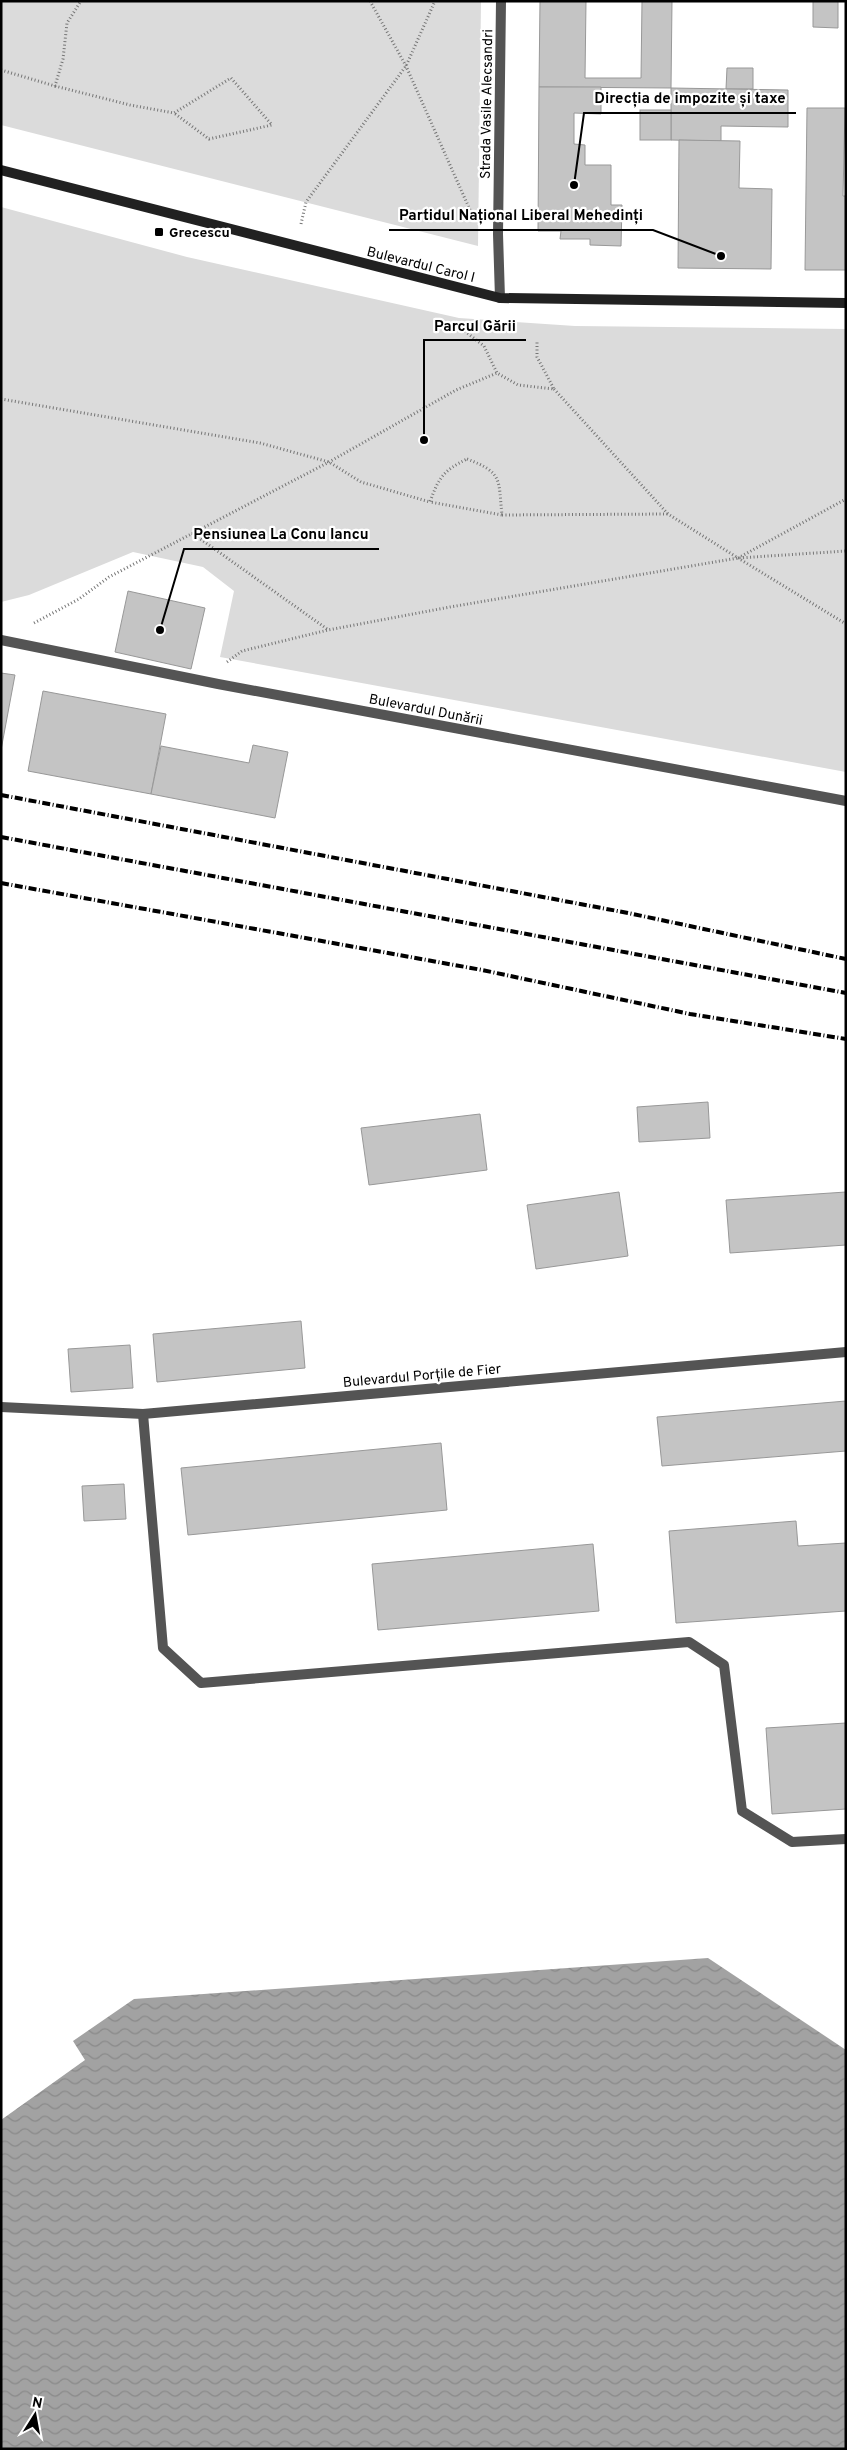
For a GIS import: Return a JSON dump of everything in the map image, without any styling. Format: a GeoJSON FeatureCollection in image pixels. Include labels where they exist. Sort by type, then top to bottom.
{"type":"FeatureCollection","features":[{"type":"Feature","properties":{"kind":"main road","name":"Bulevardul Carol I"},"geometry":{"type":"LineString","coordinates":[[1,170],[500,298],[846,303]]}},
{"type":"Feature","properties":{"kind":"street","name":"Strada Vasile Alecsandri"},"geometry":{"type":"LineString","coordinates":[[500,298],[498,234],[501,1]]}},
{"type":"Feature","properties":{"kind":"street","name":"Bulevardul Dunării"},"geometry":{"type":"LineString","coordinates":[[4,640],[228,686],[846,801]]}},
{"type":"Feature","properties":{"kind":"street","name":"Bulevardul Porțile de Fier"},"geometry":{"type":"LineString","coordinates":[[1,1407],[143,1414],[846,1352]]}},
{"type":"Feature","properties":{"kind":"street"},"geometry":{"type":"LineString","coordinates":[[143,1414],[162,1648],[201,1683],[689,1642],[724,1665],[742,1811],[792,1842],[846,1839]]}},
{"type":"Feature","properties":{"kind":"path"},"geometry":{"type":"LineString","coordinates":[[55,86],[63,59],[67,22],[81,1]]}},
{"type":"Feature","properties":{"kind":"path"},"geometry":{"type":"LineString","coordinates":[[370,1],[406,66],[474,220]]}},
{"type":"Feature","properties":{"kind":"path"},"geometry":{"type":"LineString","coordinates":[[295,246],[306,202],[406,66],[435,1]]}},
{"type":"Feature","properties":{"kind":"path"},"geometry":{"type":"LineString","coordinates":[[1,70],[130,105],[174,113],[209,139],[272,125],[231,78],[174,113]]}},
{"type":"Feature","properties":{"kind":"path"},"geometry":{"type":"LineString","coordinates":[[462,329],[484,346],[497,373],[518,385],[554,389]]}},
{"type":"Feature","properties":{"kind":"path"},"geometry":{"type":"LineString","coordinates":[[537,340],[537,357],[554,389],[668,514],[846,624]]}},
{"type":"Feature","properties":{"kind":"path"},"geometry":{"type":"LineString","coordinates":[[4,640],[79,598],[109,577],[329,462],[456,390],[497,373]]}},
{"type":"Feature","properties":{"kind":"path"},"geometry":{"type":"LineString","coordinates":[[1,399],[260,443],[329,462],[361,482],[430,502],[502,515],[668,514]]}},
{"type":"Feature","properties":{"kind":"path"},"geometry":{"type":"LineString","coordinates":[[430,502],[436,487],[447,469],[467,459],[486,466],[500,482],[502,515]]}},
{"type":"Feature","properties":{"kind":"path"},"geometry":{"type":"LineString","coordinates":[[738,558],[846,499]]}},
{"type":"Feature","properties":{"kind":"path"},"geometry":{"type":"LineString","coordinates":[[192,533],[328,630]]}},
{"type":"Feature","properties":{"kind":"path"},"geometry":{"type":"LineString","coordinates":[[242,651],[328,630],[450,606],[738,558],[846,551]]}},
{"type":"Feature","properties":{"kind":"shaded area"},"geometry":{"type":"Polygon","coordinates":[[[1,1],[481,1],[478,246],[1,125],[1,1]]]}},
{"type":"Feature","properties":{"kind":"shaded area"},"geometry":{"type":"Polygon","coordinates":[[[1,207],[187,257],[459,318],[575,326],[846,329],[846,772],[220,657],[234,591],[203,567],[133,552],[29,595],[1,602],[1,207]]]}},
{"type":"Feature","properties":{"kind":"water"},"geometry":{"type":"Polygon","coordinates":[[[708,1958],[846,2050],[846,2449],[1,2449],[1,2120],[85,2060],[73,2041],[134,1999],[708,1958]]]}},
{"type":"Feature","properties":{"kind":"building"},"geometry":{"type":"Polygon","coordinates":[[[540,1],[586,1],[585,78],[641,78],[642,1],[672,1],[671,88],[539,87],[540,1]]]}},
{"type":"Feature","properties":{"kind":"building"},"geometry":{"type":"Polygon","coordinates":[[[813,1],[838,1],[838,28],[813,27],[813,1]]]}},
{"type":"Feature","properties":{"kind":"building"},"geometry":{"type":"Polygon","coordinates":[[[727,68],[753,68],[753,89],[726,89],[727,68]]]}},
{"type":"Feature","properties":{"kind":"building"},"geometry":{"type":"Polygon","coordinates":[[[539,87],[601,87],[601,114],[574,113],[574,144],[585,145],[585,165],[611,165],[611,205],[622,205],[621,246],[590,245],[590,239],[560,239],[561,231],[538,231],[539,87]]]}},
{"type":"Feature","properties":{"kind":"building"},"geometry":{"type":"Polygon","coordinates":[[[671,88],[788,90],[788,127],[721,126],[721,141],[671,140],[671,88]]]}},
{"type":"Feature","properties":{"kind":"building"},"geometry":{"type":"Polygon","coordinates":[[[807,108],[845,108],[843,196],[846,196],[846,270],[805,270],[807,108]]]}},
{"type":"Feature","properties":{"kind":"building"},"geometry":{"type":"Polygon","coordinates":[[[640,110],[671,110],[671,140],[640,140],[640,110]]]}},
{"type":"Feature","properties":{"kind":"building"},"geometry":{"type":"Polygon","coordinates":[[[679,140],[740,141],[739,188],[772,189],[771,269],[678,268],[679,140]]]}},
{"type":"Feature","properties":{"kind":"building"},"geometry":{"type":"Polygon","coordinates":[[[128,591],[205,608],[191,669],[115,652],[128,591]]]}},
{"type":"Feature","properties":{"kind":"building"},"geometry":{"type":"Polygon","coordinates":[[[1,673],[15,675],[1,750],[1,673]]]}},
{"type":"Feature","properties":{"kind":"building"},"geometry":{"type":"Polygon","coordinates":[[[43,691],[166,714],[151,794],[28,771],[43,691]]]}},
{"type":"Feature","properties":{"kind":"building"},"geometry":{"type":"Polygon","coordinates":[[[253,745],[288,752],[275,818],[151,794],[161,746],[249,763],[253,745]]]}},
{"type":"Feature","properties":{"kind":"building"},"geometry":{"type":"Polygon","coordinates":[[[708,1102],[710,1138],[639,1142],[637,1107],[708,1102]]]}},
{"type":"Feature","properties":{"kind":"building"},"geometry":{"type":"Polygon","coordinates":[[[480,1114],[487,1170],[369,1185],[361,1128],[480,1114]]]}},
{"type":"Feature","properties":{"kind":"building"},"geometry":{"type":"Polygon","coordinates":[[[619,1192],[628,1256],[536,1269],[527,1205],[619,1192]]]}},
{"type":"Feature","properties":{"kind":"building"},"geometry":{"type":"Polygon","coordinates":[[[846,1192],[846,1245],[730,1253],[726,1200],[846,1192]]]}},
{"type":"Feature","properties":{"kind":"building"},"geometry":{"type":"Polygon","coordinates":[[[301,1321],[305,1368],[157,1382],[153,1334],[301,1321]]]}},
{"type":"Feature","properties":{"kind":"building"},"geometry":{"type":"Polygon","coordinates":[[[130,1345],[133,1388],[71,1392],[68,1349],[130,1345]]]}},
{"type":"Feature","properties":{"kind":"building"},"geometry":{"type":"Polygon","coordinates":[[[846,1401],[846,1451],[662,1466],[657,1417],[846,1401]]]}},
{"type":"Feature","properties":{"kind":"building"},"geometry":{"type":"Polygon","coordinates":[[[441,1443],[447,1510],[188,1535],[181,1468],[441,1443]]]}},
{"type":"Feature","properties":{"kind":"building"},"geometry":{"type":"Polygon","coordinates":[[[124,1484],[126,1519],[84,1521],[82,1486],[124,1484]]]}},
{"type":"Feature","properties":{"kind":"building"},"geometry":{"type":"Polygon","coordinates":[[[796,1521],[798,1546],[846,1543],[846,1611],[676,1623],[669,1531],[796,1521]]]}},
{"type":"Feature","properties":{"kind":"building"},"geometry":{"type":"Polygon","coordinates":[[[593,1544],[599,1611],[378,1630],[372,1564],[593,1544]]]}},
{"type":"Feature","properties":{"kind":"building"},"geometry":{"type":"Polygon","coordinates":[[[846,1723],[846,1809],[772,1814],[766,1728],[846,1723]]]}},
{"type":"Feature","properties":{"kind":"railway"},"geometry":{"type":"LineString","coordinates":[[1,795],[628,913],[846,959]]}},
{"type":"Feature","properties":{"kind":"railway"},"geometry":{"type":"LineString","coordinates":[[1,837],[846,993]]}},
{"type":"Feature","properties":{"kind":"railway"},"geometry":{"type":"LineString","coordinates":[[1,883],[482,970],[690,1014],[846,1039]]}},
{"type":"Feature","properties":{"kind":"place","name":"Direcția de impozite și taxe"},"geometry":{"type":"Point","coordinates":[574,185]}},
{"type":"Feature","properties":{"kind":"place","name":"Grecescu"},"geometry":{"type":"Point","coordinates":[159,232]}},
{"type":"Feature","properties":{"kind":"place","name":"Partidul Național Liberal Mehedinți"},"geometry":{"type":"Point","coordinates":[721,256]}},
{"type":"Feature","properties":{"kind":"place","name":"Parcul Gării"},"geometry":{"type":"Point","coordinates":[424,440]}},
{"type":"Feature","properties":{"kind":"place","name":"Pensiunea La Conu Iancu"},"geometry":{"type":"Point","coordinates":[160,630]}}]}
